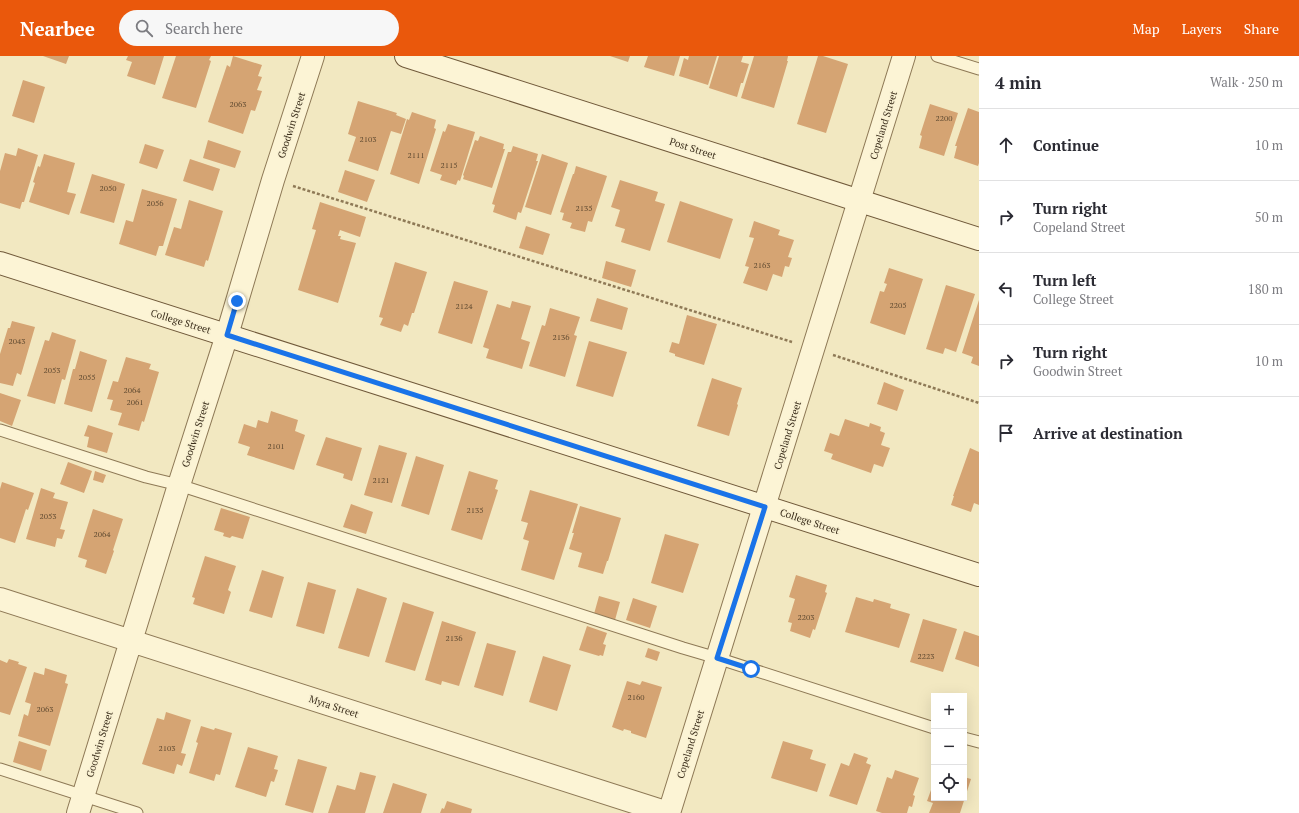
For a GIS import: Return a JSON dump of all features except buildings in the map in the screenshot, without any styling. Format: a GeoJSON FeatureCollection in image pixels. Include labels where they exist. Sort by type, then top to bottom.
{"type":"FeatureCollection","features":[{"type":"Feature","properties":{"kind":"street","name":"Goodwin Street"},"geometry":{"type":"LineString","coordinates":[[81,805],[227,335],[273,180],[313,56]]}},
{"type":"Feature","properties":{"kind":"street","name":"Post Street"},"geometry":{"type":"LineString","coordinates":[[406,56],[979,239]]}},
{"type":"Feature","properties":{"kind":"street","name":"Copeland Street"},"geometry":{"type":"LineString","coordinates":[[669,813],[904,56]]}},
{"type":"Feature","properties":{"kind":"street","name":"College Street"},"geometry":{"type":"LineString","coordinates":[[0,263],[979,575]]}},
{"type":"Feature","properties":{"kind":"street","name":"Myra Street"},"geometry":{"type":"LineString","coordinates":[[0,599],[669,813]]}},
{"type":"Feature","properties":{"kind":"lane"},"geometry":{"type":"LineString","coordinates":[[937,56],[979,69]]}},
{"type":"Feature","properties":{"kind":"lane"},"geometry":{"type":"LineString","coordinates":[[0,430],[931,727]]}},
{"type":"Feature","properties":{"kind":"lane"},"geometry":{"type":"LineString","coordinates":[[967,739],[979,742]]}},
{"type":"Feature","properties":{"kind":"lane"},"geometry":{"type":"LineString","coordinates":[[0,769],[81,805],[137,813]]}},
{"type":"Feature","properties":{"kind":"path"},"geometry":{"type":"LineString","coordinates":[[273,180],[813,349],[979,403]]}},
{"type":"Feature","properties":{"kind":"route"},"geometry":{"type":"LineString","coordinates":[[237,301],[227,335],[765,507],[717,658],[751,669]]}}]}
